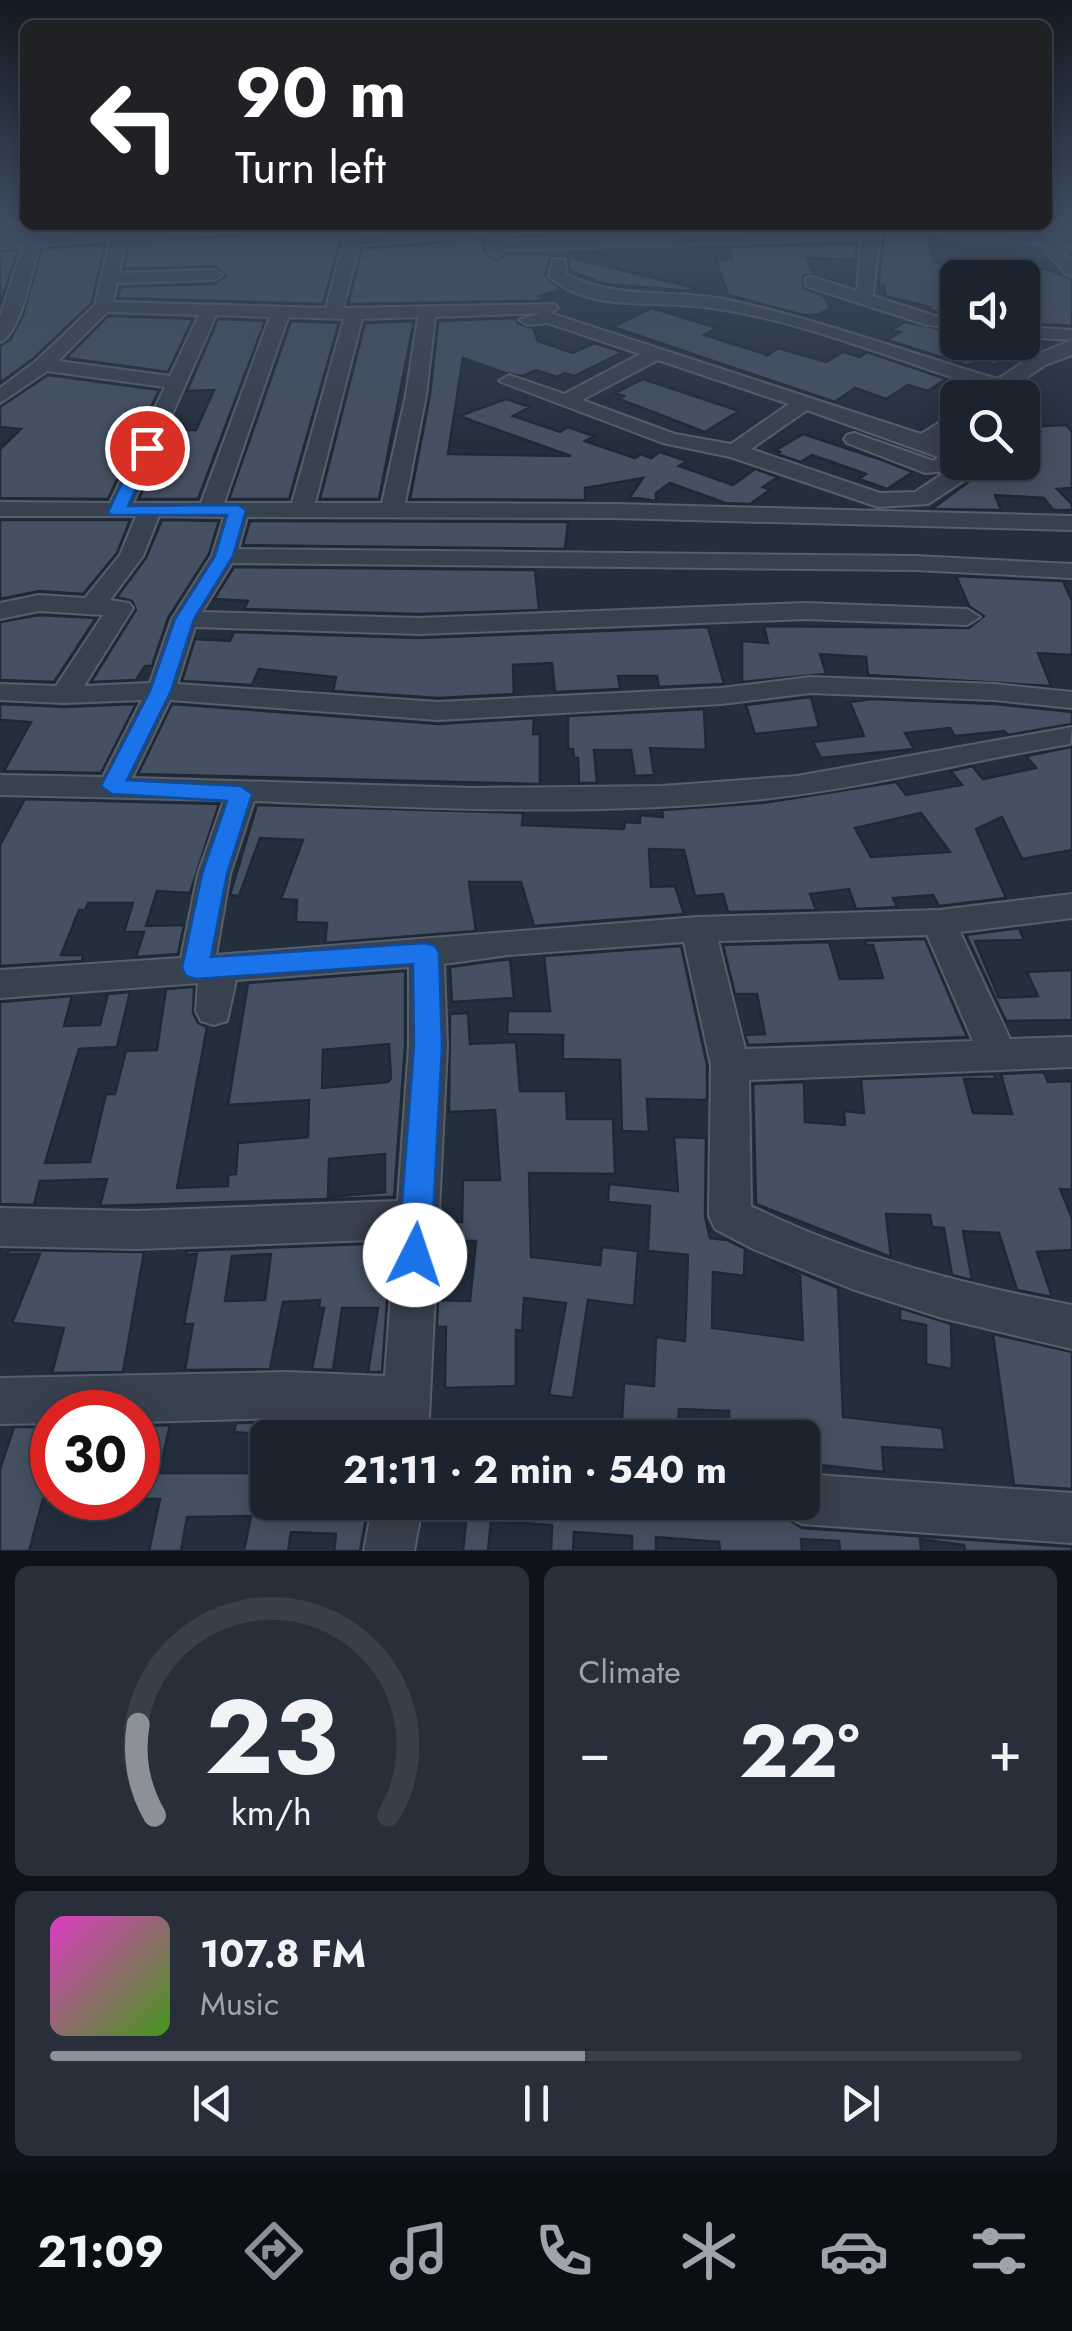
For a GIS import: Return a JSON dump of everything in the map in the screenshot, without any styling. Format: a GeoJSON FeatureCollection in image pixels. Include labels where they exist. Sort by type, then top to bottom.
{"type":"FeatureCollection","features":[{"type":"Feature","properties":{"kind":"street"},"geometry":{"type":"LineString","coordinates":[[0,397],[42,366],[103,306],[105,295]]}},
{"type":"Feature","properties":{"kind":"street"},"geometry":{"type":"LineString","coordinates":[[302,509],[344,295]]}},
{"type":"Feature","properties":{"kind":"street"},"geometry":{"type":"LineString","coordinates":[[621,295],[680,303],[786,335],[830,336],[957,380]]}},
{"type":"Feature","properties":{"kind":"street"},"geometry":{"type":"LineString","coordinates":[[855,295],[940,320]]}},
{"type":"Feature","properties":{"kind":"street"},"geometry":{"type":"LineString","coordinates":[[0,337],[7,306]]}},
{"type":"Feature","properties":{"kind":"street"},"geometry":{"type":"LineString","coordinates":[[103,306],[343,314],[559,308]]}},
{"type":"Feature","properties":{"kind":"street"},"geometry":{"type":"LineString","coordinates":[[117,512],[211,308]]}},
{"type":"Feature","properties":{"kind":"street"},"geometry":{"type":"LineString","coordinates":[[830,336],[892,308]]}},
{"type":"Feature","properties":{"kind":"street"},"geometry":{"type":"LineString","coordinates":[[210,512],[282,312]]}},
{"type":"Feature","properties":{"kind":"street"},"geometry":{"type":"LineString","coordinates":[[392,510],[416,395],[427,312]]}},
{"type":"Feature","properties":{"kind":"street"},"geometry":{"type":"LineString","coordinates":[[528,320],[529,326],[940,449]]}},
{"type":"Feature","properties":{"kind":"street"},"geometry":{"type":"LineString","coordinates":[[1040,337],[1071,346]]}},
{"type":"Feature","properties":{"kind":"street"},"geometry":{"type":"LineString","coordinates":[[1010,380],[1071,346]]}},
{"type":"Feature","properties":{"kind":"street"},"geometry":{"type":"LineString","coordinates":[[568,400],[646,358]]}},
{"type":"Feature","properties":{"kind":"street"},"geometry":{"type":"LineString","coordinates":[[42,366],[177,384]]}},
{"type":"Feature","properties":{"kind":"street"},"geometry":{"type":"LineString","coordinates":[[509,381],[670,439],[735,451],[859,495],[900,502],[920,500],[949,480]]}},
{"type":"Feature","properties":{"kind":"street"},"geometry":{"type":"LineString","coordinates":[[735,451],[796,408]]}},
{"type":"Feature","properties":{"kind":"street"},"geometry":{"type":"LineString","coordinates":[[796,408],[933,468],[940,466]]}},
{"type":"Feature","properties":{"kind":"street"},"geometry":{"type":"LineString","coordinates":[[924,442],[940,430]]}},
{"type":"Feature","properties":{"kind":"street"},"geometry":{"type":"LineString","coordinates":[[0,510],[615,510],[788,518],[1072,523]]}},
{"type":"Feature","properties":{"kind":"street"},"geometry":{"type":"LineString","coordinates":[[112,786],[161,691],[184,619],[224,556],[238,510]]}},
{"type":"Feature","properties":{"kind":"street"},"geometry":{"type":"LineString","coordinates":[[94,604],[131,556],[148,512]]}},
{"type":"Feature","properties":{"kind":"street"},"geometry":{"type":"LineString","coordinates":[[224,556],[927,590],[967,617]]}},
{"type":"Feature","properties":{"kind":"street"},"geometry":{"type":"LineString","coordinates":[[184,619],[419,626],[805,611],[927,590],[1072,572]]}},
{"type":"Feature","properties":{"kind":"street"},"geometry":{"type":"LineString","coordinates":[[0,611],[39,603],[120,608],[64,696]]}},
{"type":"Feature","properties":{"kind":"street"},"geometry":{"type":"LineString","coordinates":[[0,692],[64,696],[161,691],[438,711],[721,696],[810,685],[995,692],[1062,700],[1071,736],[818,783],[726,792],[554,798],[0,786]]}},
{"type":"Feature","properties":{"kind":"street"},"geometry":{"type":"LineString","coordinates":[[196,968],[214,874],[241,794]]}},
{"type":"Feature","properties":{"kind":"street"},"geometry":{"type":"LineString","coordinates":[[0,984],[426,953],[508,942],[698,930],[939,922],[1072,906]]}},
{"type":"Feature","properties":{"kind":"street"},"geometry":{"type":"LineString","coordinates":[[939,922],[999,1057]]}},
{"type":"Feature","properties":{"kind":"street"},"geometry":{"type":"LineString","coordinates":[[698,930],[730,1065],[730,1216],[762,1233],[894,1281],[1028,1319],[1072,1327]]}},
{"type":"Feature","properties":{"kind":"street"},"geometry":{"type":"LineString","coordinates":[[0,1401],[286,1396],[403,1418],[428,1046],[426,953]]}},
{"type":"Feature","properties":{"kind":"street"},"geometry":{"type":"LineString","coordinates":[[196,968],[219,976],[214,1011]]}},
{"type":"Feature","properties":{"kind":"street"},"geometry":{"type":"LineString","coordinates":[[730,1065],[1072,1052]]}},
{"type":"Feature","properties":{"kind":"street"},"geometry":{"type":"LineString","coordinates":[[0,1227],[138,1230],[418,1219]]}},
{"type":"Feature","properties":{"kind":"street"},"geometry":{"type":"LineString","coordinates":[[820,1500],[1072,1518]]}},
{"type":"Feature","properties":{"kind":"street"},"geometry":{"type":"LineString","coordinates":[[389,1551],[395,1520]]}},
{"type":"Feature","properties":{"kind":"building"},"geometry":{"type":"Polygon","coordinates":[[[29,295],[94,295],[92,303],[34,358],[0,383],[0,346],[11,339],[29,295]]]}},
{"type":"Feature","properties":{"kind":"building"},"geometry":{"type":"Polygon","coordinates":[[[118,295],[325,295],[323,304],[118,295]]]}},
{"type":"Feature","properties":{"kind":"building"},"geometry":{"type":"Polygon","coordinates":[[[350,295],[541,295],[544,299],[537,301],[348,304],[350,295]]]}},
{"type":"Feature","properties":{"kind":"building"},"geometry":{"type":"Polygon","coordinates":[[[729,295],[824,296],[830,308],[817,315],[803,315],[729,295]]]}},
{"type":"Feature","properties":{"kind":"building"},"geometry":{"type":"Polygon","coordinates":[[[885,295],[940,295],[940,312],[926,309],[930,307],[885,295]]]}},
{"type":"Feature","properties":{"kind":"building"},"geometry":{"type":"Polygon","coordinates":[[[1040,295],[1072,295],[1072,326],[1040,324],[1040,295]]]}},
{"type":"Feature","properties":{"kind":"building"},"geometry":{"type":"Polygon","coordinates":[[[652,308],[717,328],[704,335],[768,355],[778,348],[826,362],[843,352],[860,357],[867,352],[946,379],[928,391],[908,385],[886,399],[855,388],[835,402],[613,327],[652,308]]]}},
{"type":"Feature","properties":{"kind":"building"},"geometry":{"type":"Polygon","coordinates":[[[108,316],[193,319],[168,372],[66,358],[108,316]]]}},
{"type":"Feature","properties":{"kind":"building"},"geometry":{"type":"Polygon","coordinates":[[[516,318],[517,323],[533,328],[538,341],[573,353],[594,343],[623,352],[574,376],[565,373],[557,377],[536,370],[523,376],[505,373],[463,358],[448,454],[571,456],[459,416],[506,399],[530,407],[513,416],[560,432],[568,427],[594,436],[585,441],[635,458],[641,454],[651,458],[660,452],[687,461],[679,466],[733,485],[755,469],[778,477],[763,487],[770,490],[750,504],[725,503],[670,483],[656,493],[656,501],[630,497],[643,478],[585,488],[585,500],[410,499],[430,395],[438,321],[516,318]]]}},
{"type":"Feature","properties":{"kind":"building"},"geometry":{"type":"Polygon","coordinates":[[[218,319],[265,321],[198,499],[139,499],[169,430],[196,430],[214,390],[187,391],[218,319]]]}},
{"type":"Feature","properties":{"kind":"building"},"geometry":{"type":"Polygon","coordinates":[[[291,321],[339,323],[289,499],[229,499],[291,321]]]}},
{"type":"Feature","properties":{"kind":"building"},"geometry":{"type":"Polygon","coordinates":[[[414,321],[379,499],[320,499],[365,323],[414,321]]]}},
{"type":"Feature","properties":{"kind":"building"},"geometry":{"type":"Polygon","coordinates":[[[905,322],[940,329],[940,357],[887,340],[900,332],[891,330],[905,322]]]}},
{"type":"Feature","properties":{"kind":"building"},"geometry":{"type":"Polygon","coordinates":[[[950,360],[1002,360],[995,365],[966,365],[950,360]]]}},
{"type":"Feature","properties":{"kind":"building"},"geometry":{"type":"Polygon","coordinates":[[[48,375],[159,390],[108,499],[0,498],[0,449],[21,429],[0,427],[0,407],[48,375]]]}},
{"type":"Feature","properties":{"kind":"building"},"geometry":{"type":"Polygon","coordinates":[[[643,379],[739,411],[705,432],[619,399],[624,396],[615,393],[643,379]]]}},
{"type":"Feature","properties":{"kind":"building"},"geometry":{"type":"Polygon","coordinates":[[[1066,425],[1072,432],[1072,488],[1057,489],[1072,504],[1072,510],[1053,510],[1044,498],[995,495],[1001,510],[932,509],[969,480],[1040,480],[1040,426],[1066,425]]]}},
{"type":"Feature","properties":{"kind":"building"},"geometry":{"type":"Polygon","coordinates":[[[803,434],[913,472],[887,489],[859,479],[866,474],[812,455],[801,462],[777,454],[780,452],[776,450],[803,434]]]}},
{"type":"Feature","properties":{"kind":"building"},"geometry":{"type":"Polygon","coordinates":[[[0,520],[130,520],[117,553],[83,594],[39,591],[0,599],[0,520]]]}},
{"type":"Feature","properties":{"kind":"building"},"geometry":{"type":"Polygon","coordinates":[[[162,520],[219,521],[209,554],[168,618],[152,666],[145,666],[136,680],[91,682],[136,610],[132,601],[117,597],[146,558],[162,520]]]}},
{"type":"Feature","properties":{"kind":"building"},"geometry":{"type":"Polygon","coordinates":[[[250,521],[568,522],[565,549],[243,545],[250,521]]]}},
{"type":"Feature","properties":{"kind":"building"},"geometry":{"type":"Polygon","coordinates":[[[234,567],[535,570],[539,610],[419,614],[244,609],[248,601],[214,599],[234,567]]]}},
{"type":"Feature","properties":{"kind":"building"},"geometry":{"type":"Polygon","coordinates":[[[956,576],[1063,581],[1072,601],[1072,655],[1038,653],[1051,686],[868,675],[866,657],[820,654],[826,674],[742,682],[742,641],[768,643],[764,626],[969,628],[984,616],[969,606],[956,576]]]}},
{"type":"Feature","properties":{"kind":"building"},"geometry":{"type":"Polygon","coordinates":[[[39,615],[96,618],[54,682],[0,680],[0,622],[39,615]]]}},
{"type":"Feature","properties":{"kind":"building"},"geometry":{"type":"Polygon","coordinates":[[[708,627],[724,684],[659,687],[657,676],[618,676],[620,689],[555,692],[552,663],[513,665],[514,694],[438,698],[333,691],[336,677],[259,669],[252,685],[182,681],[195,639],[230,641],[234,632],[419,638],[708,627]]]}},
{"type":"Feature","properties":{"kind":"building"},"geometry":{"type":"Polygon","coordinates":[[[811,697],[819,727],[755,734],[746,705],[811,697]]]}},
{"type":"Feature","properties":{"kind":"building"},"geometry":{"type":"Polygon","coordinates":[[[872,699],[1072,712],[1072,724],[1008,735],[1004,731],[955,736],[950,728],[905,733],[914,749],[821,758],[813,742],[864,736],[850,702],[872,699]]]}},
{"type":"Feature","properties":{"kind":"building"},"geometry":{"type":"Polygon","coordinates":[[[0,704],[136,704],[101,773],[4,771],[31,722],[0,720],[0,704]]]}},
{"type":"Feature","properties":{"kind":"building"},"geometry":{"type":"Polygon","coordinates":[[[172,704],[438,724],[534,718],[533,734],[540,734],[540,784],[138,774],[172,704]]]}},
{"type":"Feature","properties":{"kind":"building"},"geometry":{"type":"Polygon","coordinates":[[[704,709],[706,750],[650,748],[654,775],[635,776],[631,750],[594,750],[597,783],[579,783],[578,758],[574,758],[573,749],[568,749],[568,716],[704,709]]]}},
{"type":"Feature","properties":{"kind":"building"},"geometry":{"type":"Polygon","coordinates":[[[1072,747],[1072,850],[1022,859],[1002,817],[976,829],[1006,898],[939,906],[933,895],[893,898],[897,907],[856,909],[849,889],[810,894],[816,910],[728,912],[723,894],[695,896],[684,850],[649,849],[651,887],[675,886],[684,914],[534,926],[521,882],[469,882],[476,931],[325,943],[327,923],[296,922],[297,900],[281,899],[303,840],[260,838],[239,896],[230,895],[257,805],[523,813],[522,825],[624,829],[625,822],[640,823],[640,815],[663,817],[662,810],[763,803],[896,782],[906,795],[962,785],[951,771],[972,766],[983,779],[1036,768],[1026,756],[1072,747]],[[921,813],[855,828],[871,857],[950,852],[921,813]]]}},
{"type":"Feature","properties":{"kind":"building"},"geometry":{"type":"Polygon","coordinates":[[[25,799],[219,804],[190,893],[157,891],[146,926],[184,925],[178,954],[136,957],[144,932],[124,932],[133,903],[88,903],[85,910],[79,910],[61,955],[83,955],[82,961],[0,966],[0,845],[25,799]]]}},
{"type":"Feature","properties":{"kind":"building"},"geometry":{"type":"Polygon","coordinates":[[[1019,928],[1024,940],[975,941],[999,998],[1038,996],[1027,972],[1072,970],[1072,1020],[1006,1021],[966,935],[1019,928]]]}},
{"type":"Feature","properties":{"kind":"building"},"geometry":{"type":"Polygon","coordinates":[[[925,939],[967,1037],[748,1045],[745,1035],[765,1034],[757,994],[735,994],[723,945],[829,942],[840,979],[883,978],[873,945],[866,945],[865,941],[925,939]]]}},
{"type":"Feature","properties":{"kind":"building"},"geometry":{"type":"Polygon","coordinates":[[[681,946],[707,1065],[707,1100],[647,1099],[649,1132],[622,1131],[620,1060],[563,1059],[563,1035],[507,1034],[508,1011],[550,1011],[544,956],[681,946]]]}},
{"type":"Feature","properties":{"kind":"building"},"geometry":{"type":"Polygon","coordinates":[[[510,959],[514,998],[452,1002],[450,967],[510,959]]]}},
{"type":"Feature","properties":{"kind":"building"},"geometry":{"type":"Polygon","coordinates":[[[405,971],[405,1046],[394,1197],[100,1206],[107,1179],[40,1181],[34,1205],[0,1204],[0,1002],[72,996],[64,1026],[100,1025],[108,994],[130,992],[117,1047],[79,1049],[45,1163],[90,1162],[106,1094],[115,1094],[126,1051],[157,1050],[166,989],[194,987],[193,1013],[198,1023],[207,1027],[177,1188],[228,1186],[228,1175],[236,1174],[238,1143],[308,1137],[309,1100],[228,1105],[248,983],[405,971]],[[389,1044],[323,1050],[322,1088],[388,1082],[389,1044]],[[385,1154],[329,1159],[328,1197],[385,1192],[385,1154]]]}},
{"type":"Feature","properties":{"kind":"building"},"geometry":{"type":"Polygon","coordinates":[[[468,1013],[470,1044],[516,1042],[520,1091],[566,1091],[567,1119],[613,1119],[615,1174],[529,1173],[531,1257],[600,1265],[602,1247],[638,1251],[634,1306],[588,1300],[573,1398],[549,1395],[566,1303],[524,1298],[522,1331],[516,1330],[516,1386],[445,1388],[446,1327],[437,1327],[438,1300],[470,1301],[476,1241],[441,1241],[442,1222],[462,1222],[463,1180],[500,1180],[495,1110],[449,1112],[450,1014],[468,1013]]]}},
{"type":"Feature","properties":{"kind":"building"},"geometry":{"type":"Polygon","coordinates":[[[1044,1072],[1048,1082],[1072,1081],[1072,1190],[1060,1189],[1072,1218],[1072,1250],[1037,1252],[1052,1297],[1017,1290],[999,1233],[963,1231],[972,1280],[952,1275],[944,1228],[932,1227],[930,1215],[886,1214],[891,1257],[756,1204],[753,1084],[804,1082],[805,1122],[845,1125],[844,1111],[864,1113],[861,1079],[994,1074],[996,1079],[964,1079],[973,1113],[1012,1114],[1001,1074],[1044,1072]]]}},
{"type":"Feature","properties":{"kind":"building"},"geometry":{"type":"Polygon","coordinates":[[[674,1137],[706,1138],[705,1216],[710,1238],[727,1240],[745,1249],[744,1276],[713,1272],[712,1328],[803,1340],[800,1276],[772,1261],[838,1288],[843,1417],[942,1428],[945,1450],[882,1447],[884,1472],[820,1465],[820,1420],[729,1420],[729,1411],[679,1409],[678,1420],[622,1420],[624,1383],[654,1386],[656,1337],[685,1341],[688,1255],[648,1251],[650,1206],[608,1202],[609,1184],[678,1191],[674,1137]]]}},
{"type":"Feature","properties":{"kind":"building"},"geometry":{"type":"Polygon","coordinates":[[[391,1243],[382,1372],[368,1372],[378,1308],[342,1308],[333,1370],[312,1369],[324,1308],[319,1308],[320,1300],[283,1302],[270,1369],[185,1370],[193,1324],[184,1324],[197,1254],[186,1255],[186,1251],[391,1243]],[[271,1254],[232,1256],[225,1301],[265,1300],[271,1254]]]}},
{"type":"Feature","properties":{"kind":"building"},"geometry":{"type":"Polygon","coordinates":[[[9,1250],[144,1252],[123,1372],[52,1373],[64,1328],[12,1323],[40,1254],[8,1254],[9,1250]]]}},
{"type":"Feature","properties":{"kind":"building"},"geometry":{"type":"Polygon","coordinates":[[[900,1308],[951,1324],[952,1369],[926,1364],[926,1325],[900,1320],[900,1308]]]}},
{"type":"Feature","properties":{"kind":"building"},"geometry":{"type":"Polygon","coordinates":[[[993,1334],[1072,1352],[1072,1489],[1014,1485],[993,1334]]]}},
{"type":"Feature","properties":{"kind":"building"},"geometry":{"type":"Polygon","coordinates":[[[236,1423],[250,1423],[250,1433],[234,1432],[236,1423]]]}},
{"type":"Feature","properties":{"kind":"building"},"geometry":{"type":"Polygon","coordinates":[[[160,1425],[170,1425],[160,1469],[160,1425]]]}},
{"type":"Feature","properties":{"kind":"building"},"geometry":{"type":"Polygon","coordinates":[[[14,1427],[30,1427],[30,1520],[37,1520],[29,1551],[0,1551],[0,1469],[14,1427]]]}},
{"type":"Feature","properties":{"kind":"building"},"geometry":{"type":"Polygon","coordinates":[[[160,1473],[250,1473],[250,1516],[187,1517],[181,1551],[149,1551],[156,1520],[160,1520],[160,1473]]]}},
{"type":"Feature","properties":{"kind":"building"},"geometry":{"type":"Polygon","coordinates":[[[250,1520],[366,1520],[360,1551],[334,1551],[336,1534],[291,1532],[288,1551],[244,1551],[250,1520]]]}},
{"type":"Feature","properties":{"kind":"building"},"geometry":{"type":"Polygon","coordinates":[[[466,1520],[789,1520],[802,1528],[1072,1547],[1072,1551],[965,1551],[964,1545],[920,1539],[921,1551],[840,1551],[839,1541],[801,1539],[802,1551],[720,1551],[719,1542],[656,1537],[656,1551],[632,1551],[632,1536],[574,1532],[573,1551],[551,1551],[552,1525],[491,1521],[488,1551],[463,1551],[466,1520]]]}},
{"type":"Feature","properties":{"kind":"route"},"geometry":{"type":"LineString","coordinates":[[147,448],[117,512],[238,510],[224,556],[184,619],[161,691],[112,786],[241,794],[214,874],[196,968],[426,953],[428,1046],[415,1255]]}}]}
